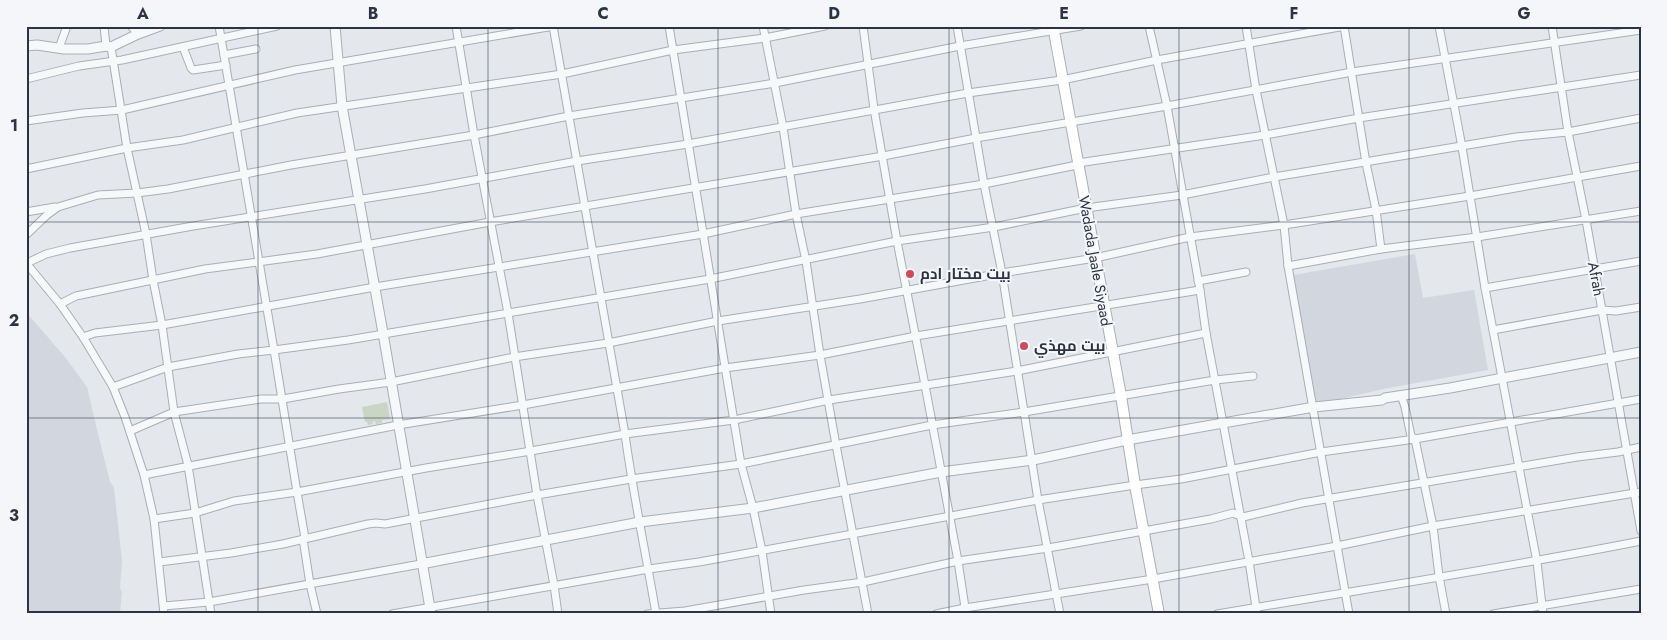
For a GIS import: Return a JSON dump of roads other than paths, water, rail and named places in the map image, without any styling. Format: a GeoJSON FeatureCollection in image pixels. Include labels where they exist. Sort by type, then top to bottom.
{"type":"FeatureCollection","features":[{"type":"Feature","properties":{"kind":"main road","name":"Wadada Jaale Siyaad"},"geometry":{"type":"LineString","coordinates":[[1054,29],[1160,614]]}},
{"type":"Feature","properties":{"kind":"street"},"geometry":{"type":"LineString","coordinates":[[59,48],[66,26]]}},
{"type":"Feature","properties":{"kind":"street"},"geometry":{"type":"LineString","coordinates":[[104,26],[115,61],[127,148],[146,234],[162,325],[174,412],[188,466],[211,614]]}},
{"type":"Feature","properties":{"kind":"street"},"geometry":{"type":"LineString","coordinates":[[131,26],[138,34]]}},
{"type":"Feature","properties":{"kind":"street"},"geometry":{"type":"LineString","coordinates":[[26,46],[37,45],[88,49],[109,46],[160,26]]}},
{"type":"Feature","properties":{"kind":"street"},"geometry":{"type":"LineString","coordinates":[[219,26],[228,85],[246,174],[258,262],[283,399],[310,584],[317,614]]}},
{"type":"Feature","properties":{"kind":"street"},"geometry":{"type":"LineString","coordinates":[[26,79],[79,66],[115,61],[277,26]]}},
{"type":"Feature","properties":{"kind":"street"},"geometry":{"type":"LineString","coordinates":[[335,26],[342,106],[368,244],[430,610]]}},
{"type":"Feature","properties":{"kind":"street"},"geometry":{"type":"LineString","coordinates":[[456,26],[474,135],[508,314],[558,614]]}},
{"type":"Feature","properties":{"kind":"street"},"geometry":{"type":"LineString","coordinates":[[26,121],[122,110],[337,62],[554,26],[625,434],[631,479],[656,613]]}},
{"type":"Feature","properties":{"kind":"street"},"geometry":{"type":"LineString","coordinates":[[669,26],[741,464],[762,551],[771,614]]}},
{"type":"Feature","properties":{"kind":"street"},"geometry":{"type":"LineString","coordinates":[[763,26],[783,127],[820,355],[868,614]]}},
{"type":"Feature","properties":{"kind":"street"},"geometry":{"type":"LineString","coordinates":[[26,169],[127,148],[183,140],[297,113],[562,74],[673,50],[765,38],[825,26]]}},
{"type":"Feature","properties":{"kind":"street"},"geometry":{"type":"LineString","coordinates":[[863,26],[874,109],[897,242],[958,562],[965,611]]}},
{"type":"Feature","properties":{"kind":"street"},"geometry":{"type":"LineString","coordinates":[[957,26],[984,184],[1002,273],[1038,500],[1060,614]]}},
{"type":"Feature","properties":{"kind":"street"},"geometry":{"type":"LineString","coordinates":[[26,212],[58,207],[98,196],[138,193],[474,135],[569,116],[775,83],[960,46],[1081,26]]}},
{"type":"Feature","properties":{"kind":"street"},"geometry":{"type":"LineString","coordinates":[[1150,26],[1167,106],[1206,333],[1249,561],[1256,610]]}},
{"type":"Feature","properties":{"kind":"street"},"geometry":{"type":"LineString","coordinates":[[1246,26],[1256,90],[1284,225],[1288,266],[1350,614]]}},
{"type":"Feature","properties":{"kind":"street"},"geometry":{"type":"LineString","coordinates":[[1381,249],[1344,26],[1157,60],[1062,80],[968,93],[688,144],[577,161],[360,200],[146,234],[70,248],[46,254],[26,263],[60,304],[83,337],[113,387],[144,475],[154,519],[164,610],[640,522],[753,508],[941,472],[1032,460],[1127,440],[1314,407],[1382,400],[1641,352]]}},
{"type":"Feature","properties":{"kind":"street"},"geometry":{"type":"LineString","coordinates":[[1439,26],[1462,147],[1485,288],[1528,511],[1537,562],[1543,614]]}},
{"type":"Feature","properties":{"kind":"street","name":"Afrah"},"geometry":{"type":"LineString","coordinates":[[1552,26],[1568,132],[1578,176],[1626,450],[1637,492],[1641,531]]}},
{"type":"Feature","properties":{"kind":"street"},"geometry":{"type":"LineString","coordinates":[[60,304],[76,296],[232,265],[317,254],[490,222],[883,156],[1352,72],[1641,30]]}},
{"type":"Feature","properties":{"kind":"street"},"geometry":{"type":"LineString","coordinates":[[183,46],[191,68],[194,70],[226,65]]}},
{"type":"Feature","properties":{"kind":"street"},"geometry":{"type":"LineString","coordinates":[[224,54],[256,49]]}},
{"type":"Feature","properties":{"kind":"street"},"geometry":{"type":"LineString","coordinates":[[83,337],[95,333],[162,325],[375,287],[703,234],[796,214],[984,184],[1077,165],[1078,163],[1641,75]]}},
{"type":"Feature","properties":{"kind":"street"},"geometry":{"type":"LineString","coordinates":[[113,387],[168,367],[238,354],[348,340],[508,314],[600,296],[710,279],[897,242],[994,227],[1086,208],[1182,196],[1274,177],[1516,137],[1568,132],[1641,118]]}},
{"type":"Feature","properties":{"kind":"street"},"geometry":{"type":"LineString","coordinates":[[130,431],[174,412],[261,399],[283,399],[391,382],[514,357],[608,343],[718,321],[860,299],[1095,258],[1190,238],[1470,196],[1641,166]]}},
{"type":"Feature","properties":{"kind":"street"},"geometry":{"type":"LineString","coordinates":[[26,236],[47,214],[58,207]]}},
{"type":"Feature","properties":{"kind":"street"},"geometry":{"type":"LineString","coordinates":[[1288,266],[1381,249],[1477,237],[1641,210]]}},
{"type":"Feature","properties":{"kind":"street"},"geometry":{"type":"LineString","coordinates":[[1485,288],[1641,261]]}},
{"type":"Feature","properties":{"kind":"street"},"geometry":{"type":"LineString","coordinates":[[1198,281],[1246,272]]}},
{"type":"Feature","properties":{"kind":"street"},"geometry":{"type":"LineString","coordinates":[[144,475],[398,424],[523,405],[725,368],[820,355],[916,336],[1103,304],[1200,290]]}},
{"type":"Feature","properties":{"kind":"street"},"geometry":{"type":"LineString","coordinates":[[1493,330],[1602,310],[1616,312],[1641,307]]}},
{"type":"Feature","properties":{"kind":"street"},"geometry":{"type":"LineString","coordinates":[[154,519],[195,514],[234,501],[531,452],[625,434],[734,420],[829,400],[1017,371],[1206,333]]}},
{"type":"Feature","properties":{"kind":"street"},"geometry":{"type":"LineString","coordinates":[[159,562],[231,553],[368,524],[385,524],[631,479],[741,464],[932,425],[1024,412],[1215,380],[1253,376]]}},
{"type":"Feature","properties":{"kind":"street"},"geometry":{"type":"LineString","coordinates":[[1401,395],[1411,436],[1415,439],[1433,526],[1446,614]]}},
{"type":"Feature","properties":{"kind":"street"},"geometry":{"type":"LineString","coordinates":[[392,614],[430,610],[554,585],[854,535],[1038,500],[1135,484],[1181,479],[1321,452],[1415,439],[1641,399]]}},
{"type":"Feature","properties":{"kind":"street"},"geometry":{"type":"LineString","coordinates":[[647,614],[684,611],[804,590],[863,582],[958,562],[1144,531],[1211,519],[1233,513],[1243,517],[1302,503],[1641,446]]}},
{"type":"Feature","properties":{"kind":"street"},"geometry":{"type":"LineString","coordinates":[[936,614],[965,611],[1055,594],[1153,579],[1337,546],[1433,526],[1637,492]]}},
{"type":"Feature","properties":{"kind":"street"},"geometry":{"type":"LineString","coordinates":[[1217,614],[1256,610],[1439,576],[1537,562],[1641,541]]}},
{"type":"Feature","properties":{"kind":"street"},"geometry":{"type":"LineString","coordinates":[[1493,614],[1641,589]]}},
{"type":"Feature","properties":{"kind":"place","name":"بيت مختار ادم"},"geometry":{"type":"Point","coordinates":[910,274]}},
{"type":"Feature","properties":{"kind":"place","name":"بيت مهذي"},"geometry":{"type":"Point","coordinates":[1024,346]}}]}
